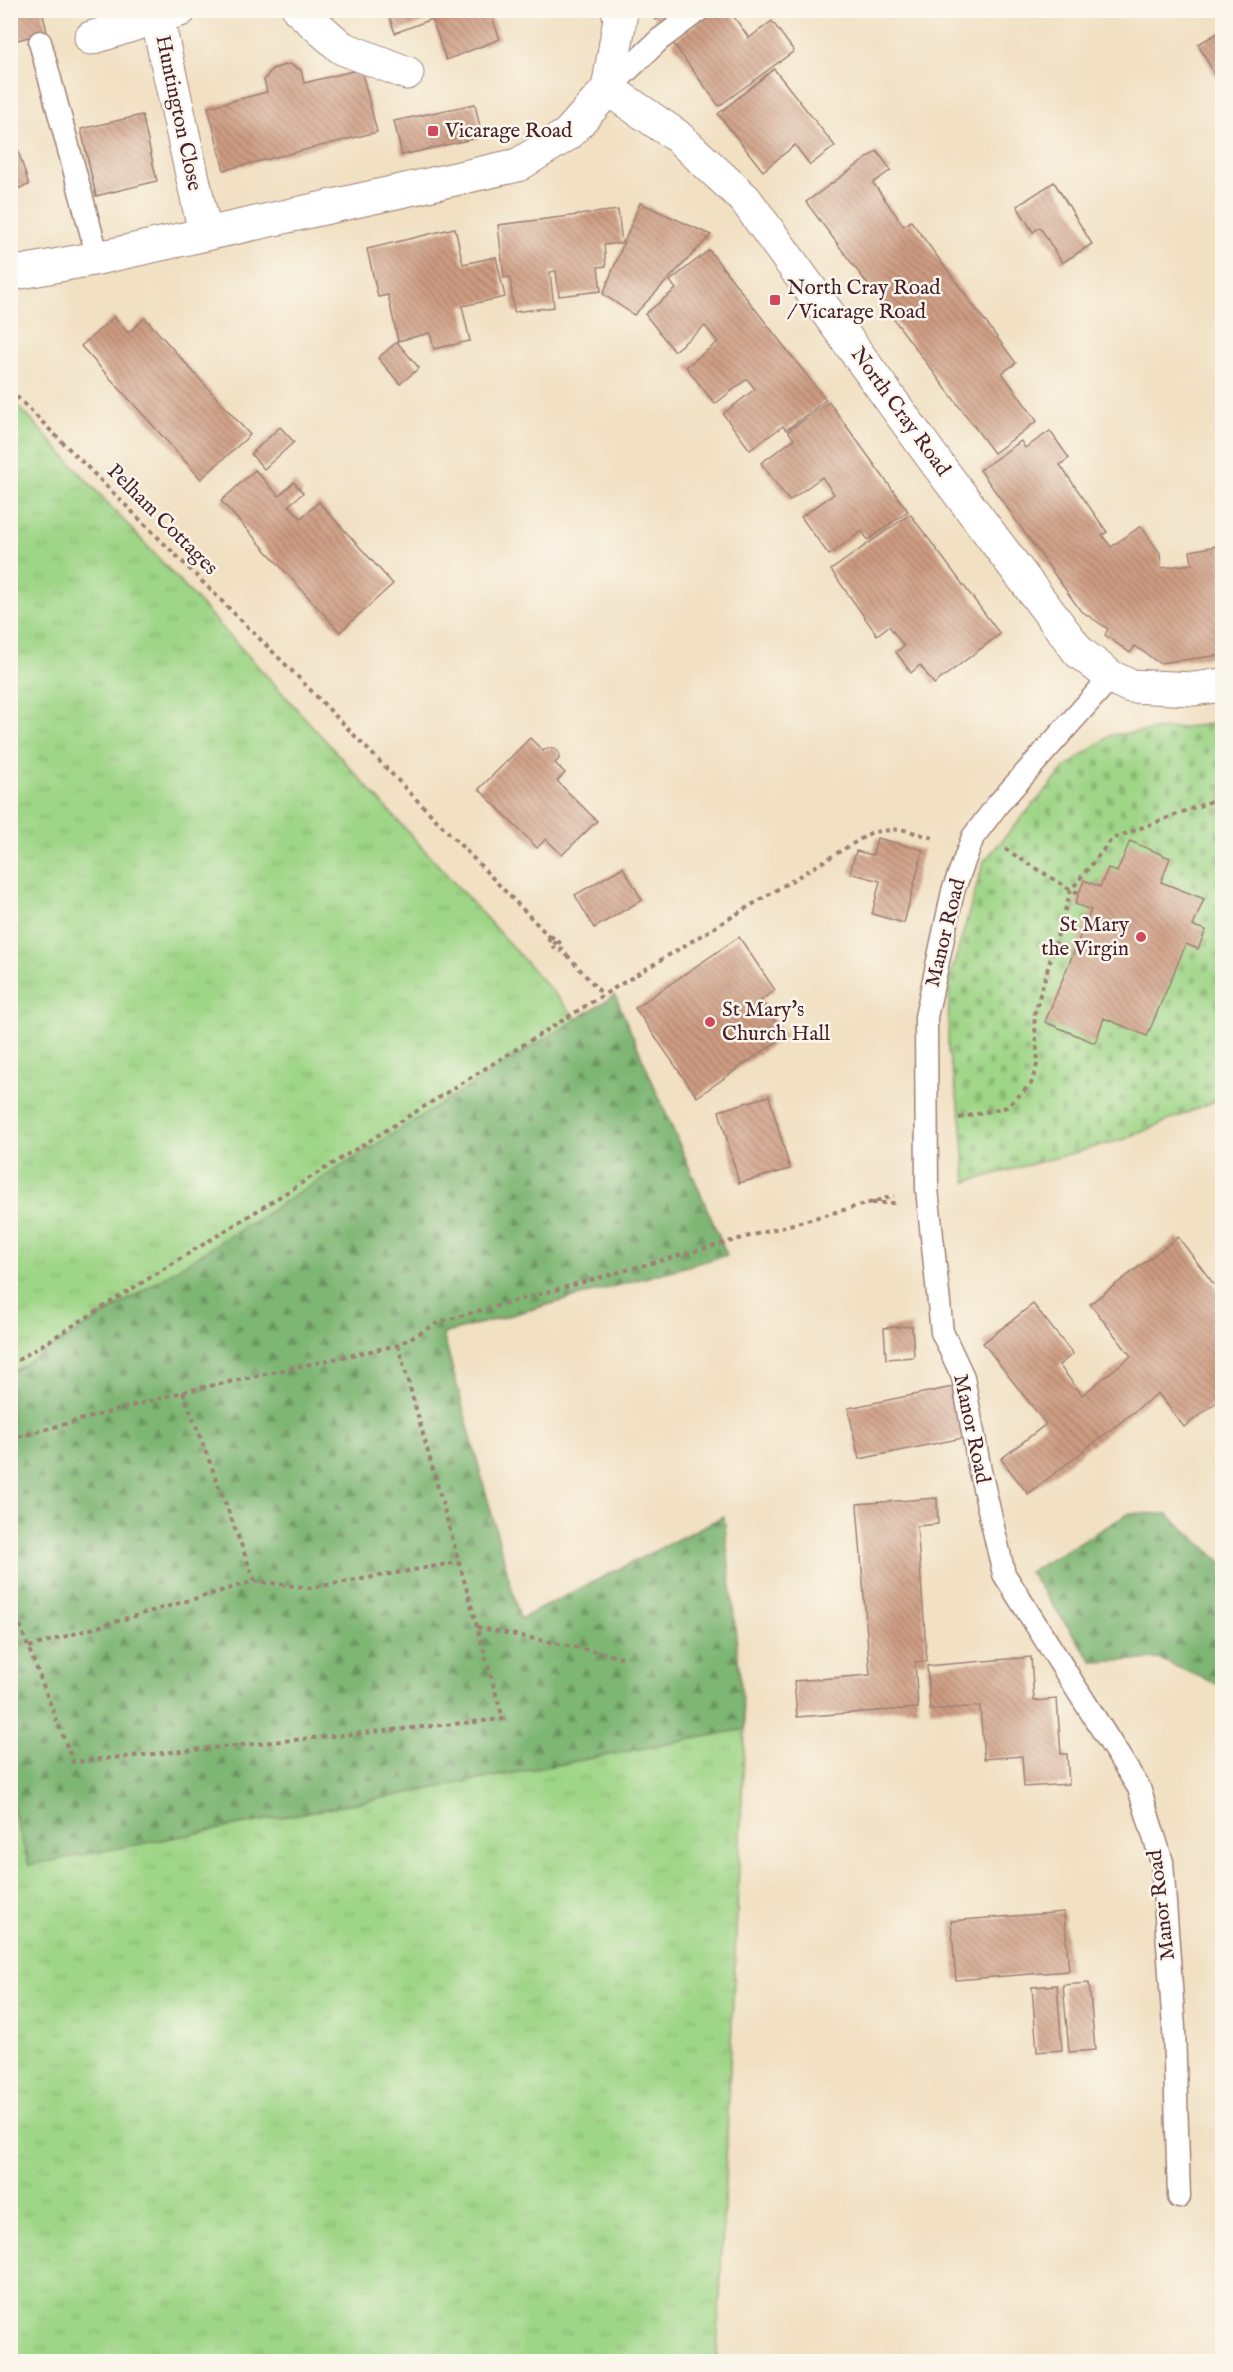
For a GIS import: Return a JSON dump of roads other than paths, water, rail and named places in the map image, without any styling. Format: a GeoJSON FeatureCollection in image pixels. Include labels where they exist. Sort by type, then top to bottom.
{"type":"FeatureCollection","features":[{"type":"Feature","properties":{"kind":"main road"},"geometry":{"type":"LineString","coordinates":[[299,10],[342,48],[406,73]]}},
{"type":"Feature","properties":{"kind":"main road"},"geometry":{"type":"LineString","coordinates":[[10,274],[98,258],[518,165],[568,135],[608,89],[620,19],[618,10]]}},
{"type":"Feature","properties":{"kind":"main road"},"geometry":{"type":"LineString","coordinates":[[91,38],[169,14]]}},
{"type":"Feature","properties":{"kind":"main road","name":"Huntington Close"},"geometry":{"type":"LineString","coordinates":[[169,14],[205,233]]}},
{"type":"Feature","properties":{"kind":"main road","name":"North Cray Road"},"geometry":{"type":"LineString","coordinates":[[608,89],[677,136],[745,199],[1079,652],[1112,677],[1130,686],[1194,689],[1222,685]]}},
{"type":"Feature","properties":{"kind":"lane"},"geometry":{"type":"LineString","coordinates":[[608,89],[659,40],[699,10]]}},
{"type":"Feature","properties":{"kind":"lane"},"geometry":{"type":"LineString","coordinates":[[40,42],[98,258]]}},
{"type":"Feature","properties":{"kind":"lane","name":"Manor Road"},"geometry":{"type":"LineString","coordinates":[[1112,677],[998,804],[974,837],[953,891],[926,1017],[927,1189],[942,1332],[963,1377],[980,1471],[1004,1574],[1139,1788],[1162,1862],[1174,2028],[1179,2197]]}},
{"type":"Feature","properties":{"kind":"place","name":"Vicarage Road"},"geometry":{"type":"Point","coordinates":[433,131]}},
{"type":"Feature","properties":{"kind":"place","name":"North Cray Road / Vicarage Road"},"geometry":{"type":"Point","coordinates":[775,300]}},
{"type":"Feature","properties":{"kind":"place","name":"St Mary the Virgin"},"geometry":{"type":"Point","coordinates":[1141,937]}},
{"type":"Feature","properties":{"kind":"place","name":"St Mary's Church Hall"},"geometry":{"type":"Point","coordinates":[710,1022]}}]}
